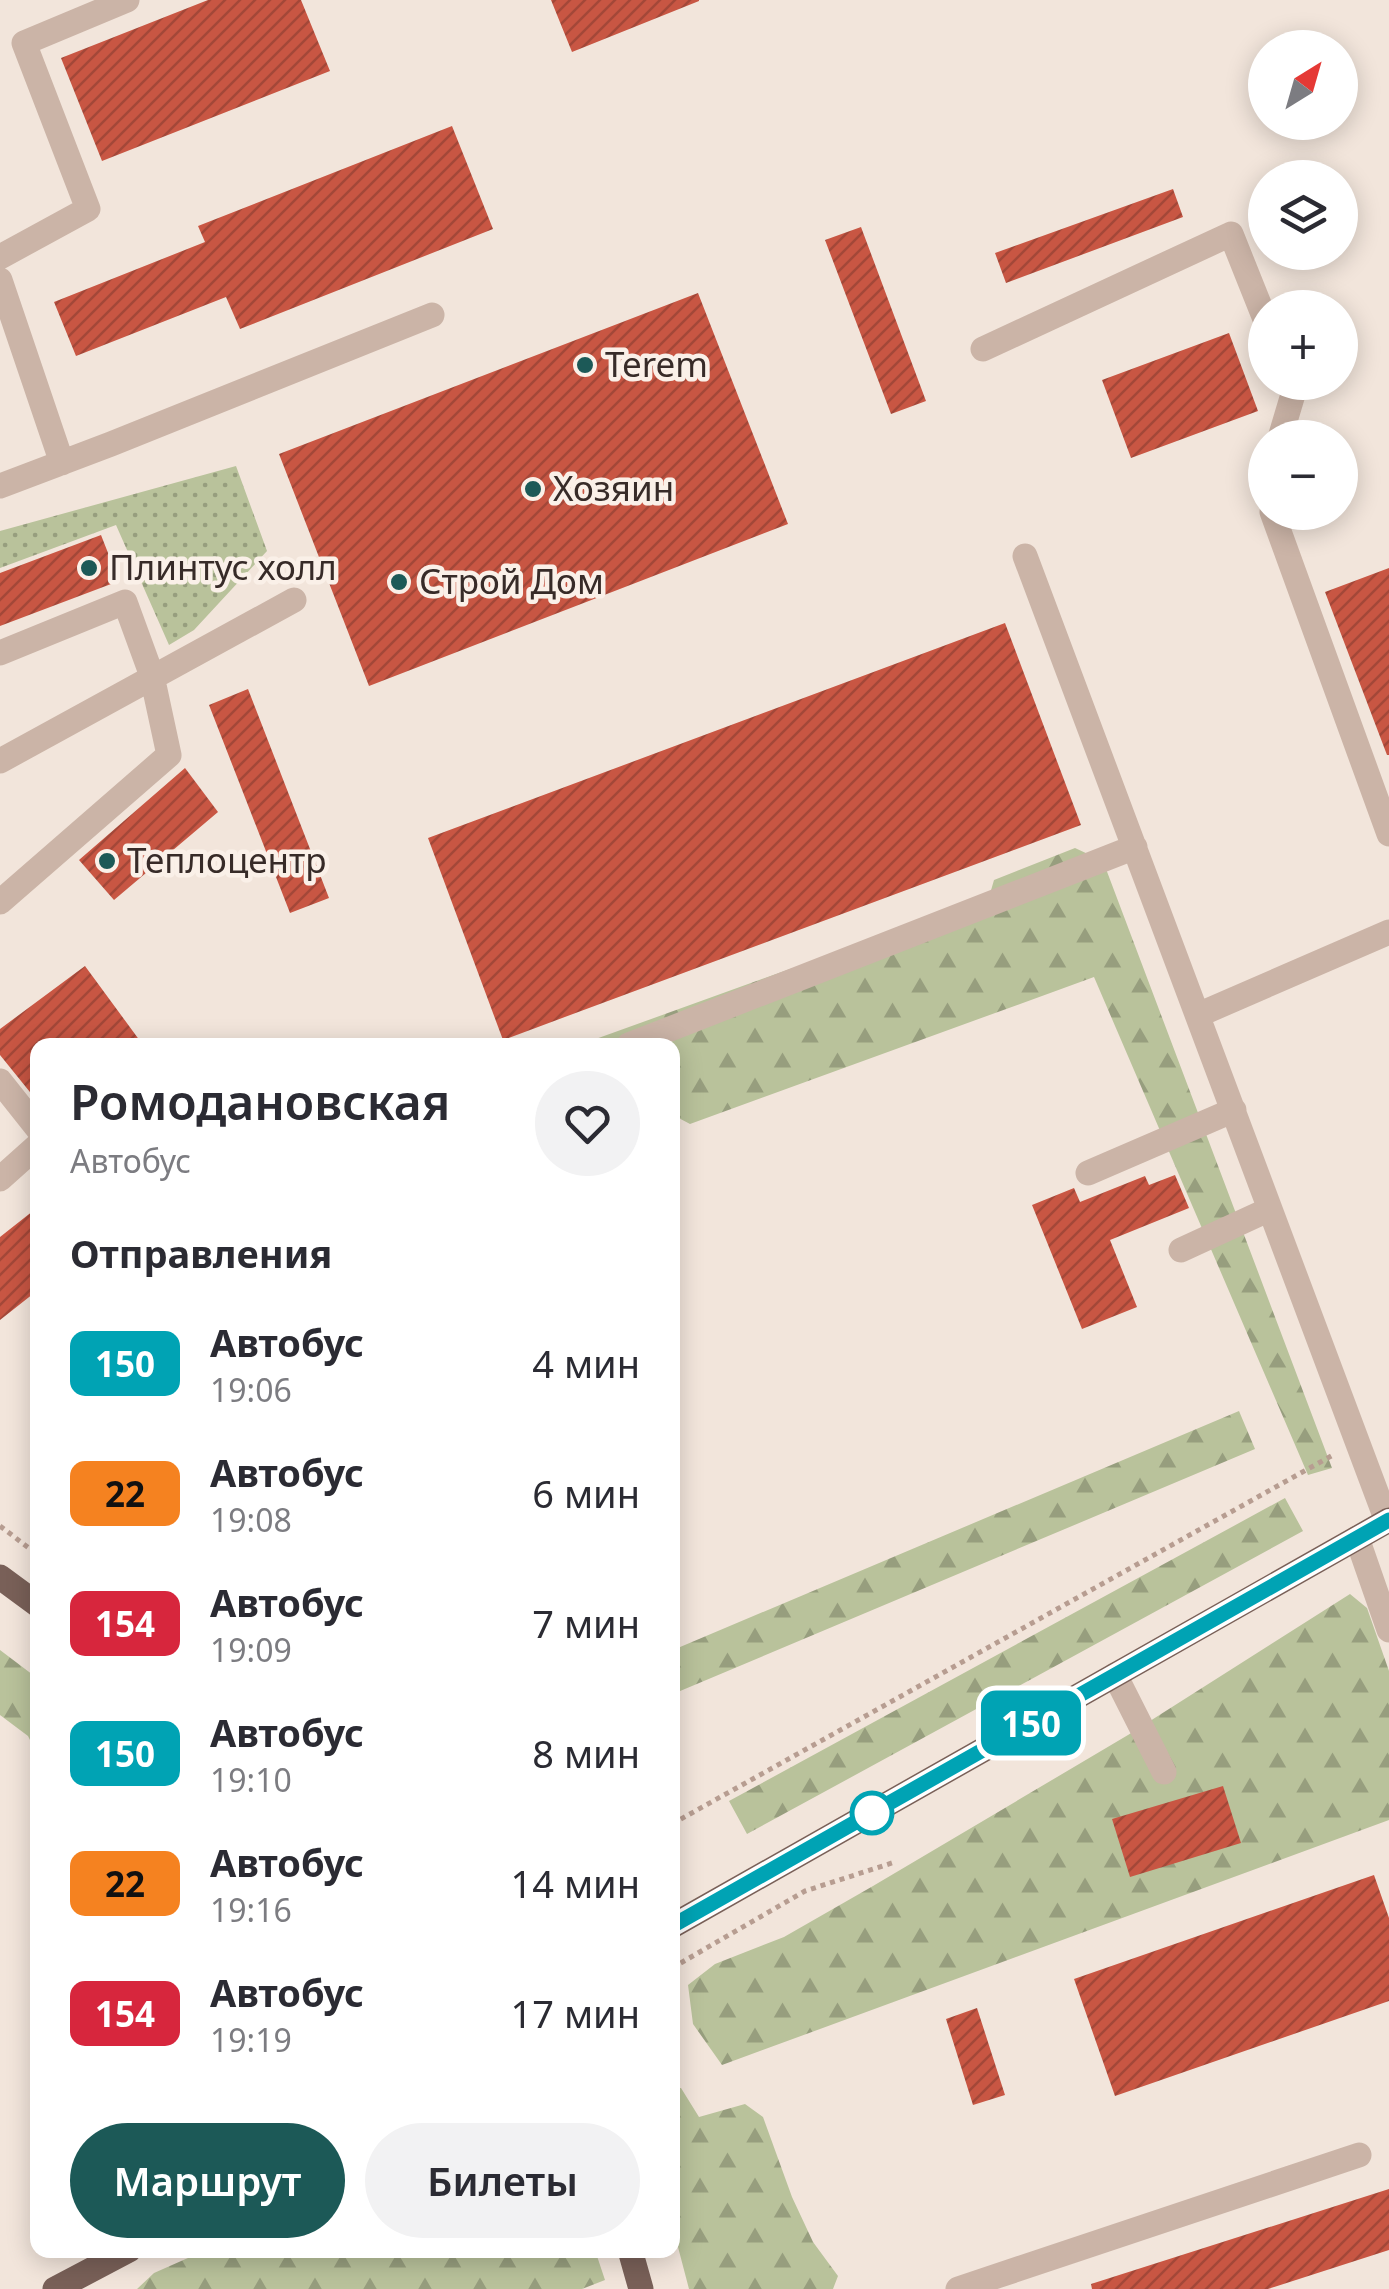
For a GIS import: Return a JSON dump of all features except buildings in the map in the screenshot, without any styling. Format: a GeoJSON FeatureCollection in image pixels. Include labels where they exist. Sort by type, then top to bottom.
{"type":"FeatureCollection","features":[{"type":"Feature","properties":{"kind":"main road"},"geometry":{"type":"LineString","coordinates":[[680,1921],[1388,1520]]}},
{"type":"Feature","properties":{"kind":"main road"},"geometry":{"type":"LineString","coordinates":[[0,1576],[30,1599]]}},
{"type":"Feature","properties":{"kind":"main road"},"geometry":{"type":"LineString","coordinates":[[57,2289],[114,2258]]}},
{"type":"Feature","properties":{"kind":"main road"},"geometry":{"type":"LineString","coordinates":[[631,2258],[636,2285]]}},
{"type":"Feature","properties":{"kind":"lane"},"geometry":{"type":"LineString","coordinates":[[0,257],[88,209],[24,43],[127,0]]}},
{"type":"Feature","properties":{"kind":"lane"},"geometry":{"type":"LineString","coordinates":[[983,348],[1231,234],[1254,290]]}},
{"type":"Feature","properties":{"kind":"lane"},"geometry":{"type":"LineString","coordinates":[[0,280],[62,462]]}},
{"type":"Feature","properties":{"kind":"lane"},"geometry":{"type":"LineString","coordinates":[[0,486],[432,314]]}},
{"type":"Feature","properties":{"kind":"lane"},"geometry":{"type":"LineString","coordinates":[[1279,530],[1389,834]]}},
{"type":"Feature","properties":{"kind":"lane"},"geometry":{"type":"LineString","coordinates":[[1025,556],[1388,1520]]}},
{"type":"Feature","properties":{"kind":"lane"},"geometry":{"type":"LineString","coordinates":[[0,761],[294,600]]}},
{"type":"Feature","properties":{"kind":"lane"},"geometry":{"type":"LineString","coordinates":[[0,653],[125,602],[152,676],[169,755],[0,902]]}},
{"type":"Feature","properties":{"kind":"lane"},"geometry":{"type":"LineString","coordinates":[[648,1038],[1135,847]]}},
{"type":"Feature","properties":{"kind":"lane"},"geometry":{"type":"LineString","coordinates":[[1198,1015],[1389,932]]}},
{"type":"Feature","properties":{"kind":"lane"},"geometry":{"type":"LineString","coordinates":[[0,1081],[30,1119]]}},
{"type":"Feature","properties":{"kind":"lane"},"geometry":{"type":"LineString","coordinates":[[1088,1173],[1234,1110]]}},
{"type":"Feature","properties":{"kind":"lane"},"geometry":{"type":"LineString","coordinates":[[0,1179],[30,1152]]}},
{"type":"Feature","properties":{"kind":"lane"},"geometry":{"type":"LineString","coordinates":[[1181,1250],[1270,1209]]}},
{"type":"Feature","properties":{"kind":"lane"},"geometry":{"type":"LineString","coordinates":[[1356,1538],[1384,1595],[1389,1630]]}},
{"type":"Feature","properties":{"kind":"lane"},"geometry":{"type":"LineString","coordinates":[[1115,1675],[1164,1772]]}},
{"type":"Feature","properties":{"kind":"lane"},"geometry":{"type":"LineString","coordinates":[[958,2289],[1360,2155]]}},
{"type":"Feature","properties":{"kind":"path"},"geometry":{"type":"LineString","coordinates":[[680,1820],[1358,1441]]}},
{"type":"Feature","properties":{"kind":"path"},"geometry":{"type":"LineString","coordinates":[[0,1526],[30,1549]]}},
{"type":"Feature","properties":{"kind":"path"},"geometry":{"type":"LineString","coordinates":[[680,1963],[805,1891],[894,1862]]}},
{"type":"Feature","properties":{"kind":"green space"},"geometry":{"type":"Polygon","coordinates":[[[236,466],[267,551],[194,630],[169,645],[116,525],[0,568],[0,531],[236,466]]]}},
{"type":"Feature","properties":{"kind":"green space"},"geometry":{"type":"Polygon","coordinates":[[[1075,848],[1103,861],[1332,1468],[1308,1475],[1094,977],[690,1124],[680,1119],[680,1038],[598,1038],[790,969],[985,911],[994,880],[1075,848]]]}},
{"type":"Feature","properties":{"kind":"green space"},"geometry":{"type":"Polygon","coordinates":[[[1239,1411],[1255,1449],[680,1691],[680,1647],[1239,1411]]]}},
{"type":"Feature","properties":{"kind":"green space"},"geometry":{"type":"Polygon","coordinates":[[[1285,1498],[1303,1531],[747,1834],[729,1801],[1285,1498]]]}},
{"type":"Feature","properties":{"kind":"green space"},"geometry":{"type":"Polygon","coordinates":[[[1350,1594],[1367,1608],[1389,1671],[1389,1820],[722,2065],[693,2024],[688,1985],[715,1964],[784,1937],[873,1886],[1128,1735],[1350,1594]]]}},
{"type":"Feature","properties":{"kind":"green space"},"geometry":{"type":"Polygon","coordinates":[[[0,1650],[30,1673],[30,1740],[0,1715],[0,1650]]]}},
{"type":"Feature","properties":{"kind":"green space"},"geometry":{"type":"Polygon","coordinates":[[[680,2088],[699,2117],[745,2104],[763,2117],[813,2242],[838,2276],[833,2289],[689,2289],[680,2255],[680,2088]]]}},
{"type":"Feature","properties":{"kind":"green space"},"geometry":{"type":"Polygon","coordinates":[[[188,2258],[598,2258],[605,2280],[582,2289],[137,2289],[154,2273],[188,2258]]]}},
{"type":"Feature","properties":{"kind":"bus line","name":"150"},"geometry":{"type":"LineString","coordinates":[[680,1921],[1389,1520]]}},
{"type":"Feature","properties":{"kind":"place","name":"Terem"},"geometry":{"type":"Point","coordinates":[585,365]}},
{"type":"Feature","properties":{"kind":"place","name":"Хозяин"},"geometry":{"type":"Point","coordinates":[533,489]}},
{"type":"Feature","properties":{"kind":"place","name":"Плинтус холл"},"geometry":{"type":"Point","coordinates":[89,568]}},
{"type":"Feature","properties":{"kind":"place","name":"Строй Дом"},"geometry":{"type":"Point","coordinates":[399,582]}},
{"type":"Feature","properties":{"kind":"place","name":"Теплоцентр"},"geometry":{"type":"Point","coordinates":[107,861]}}]}
